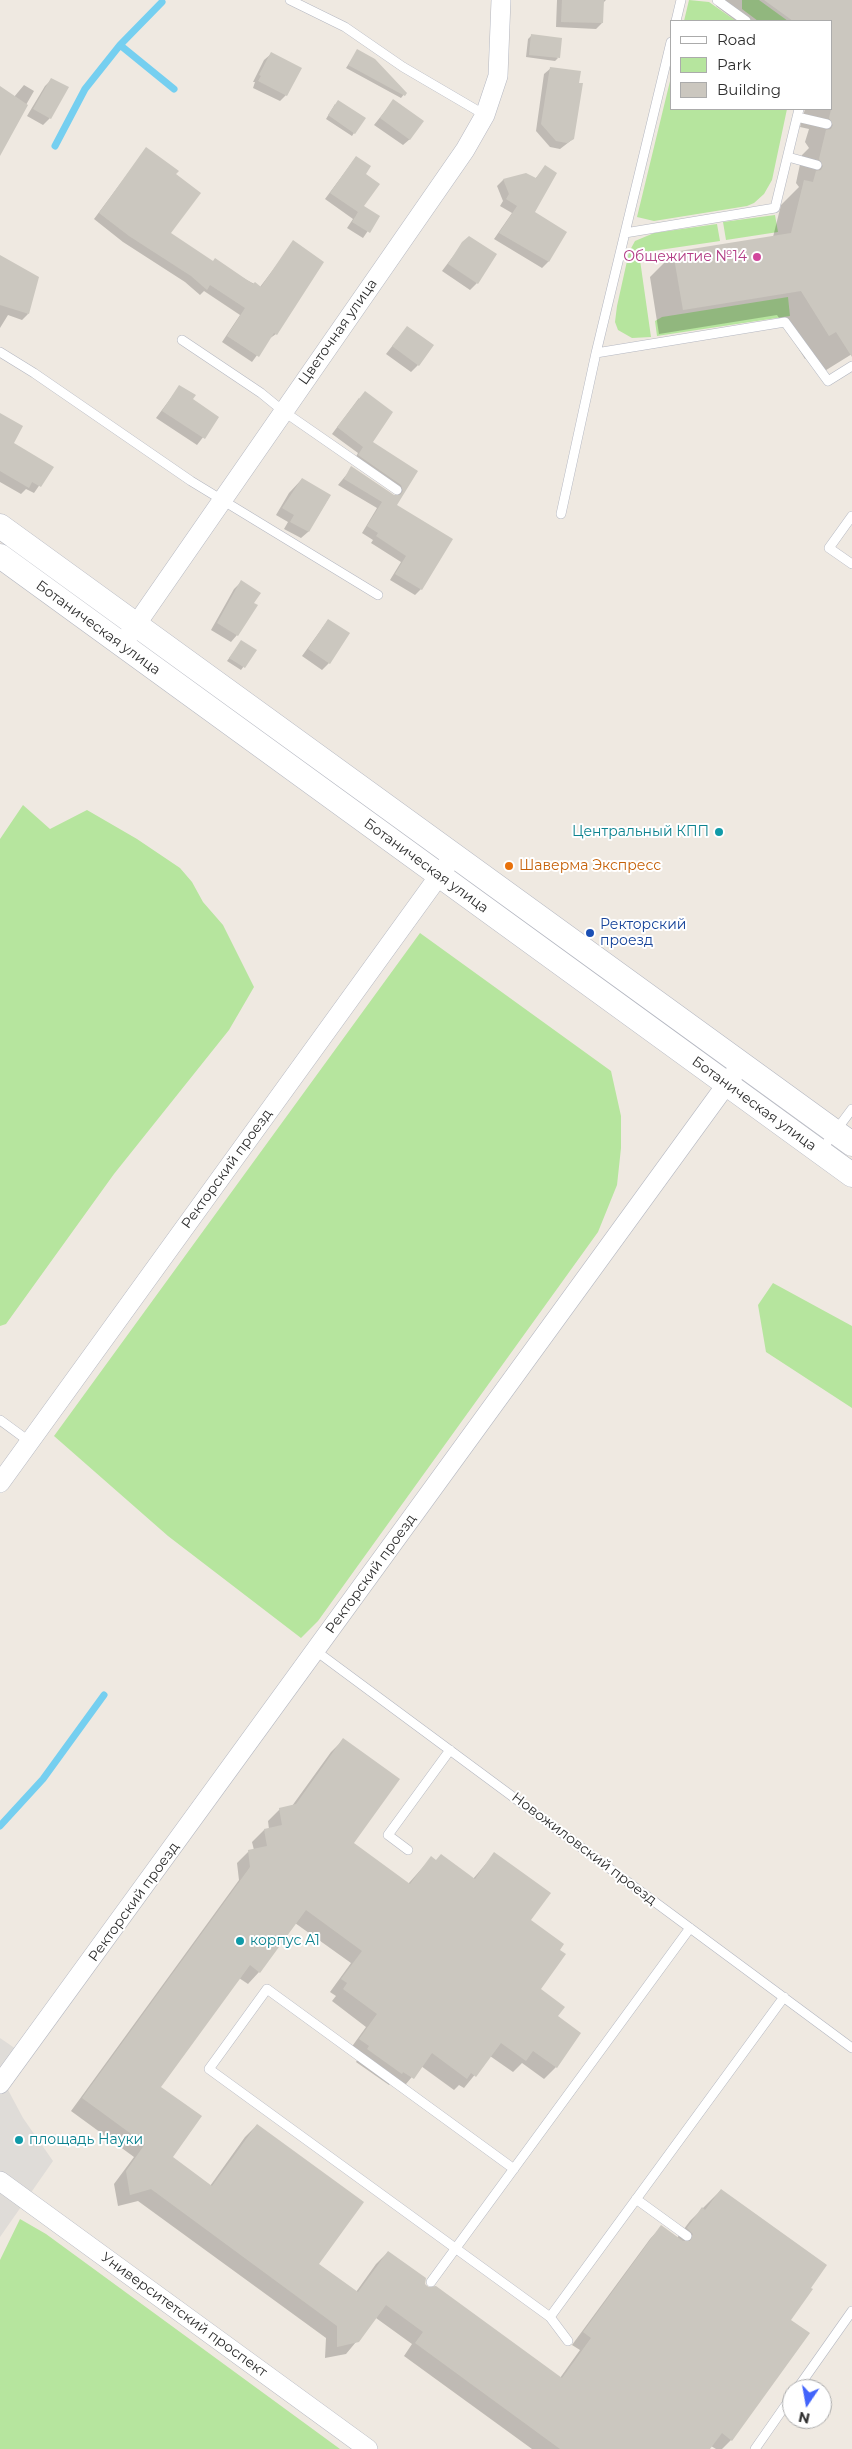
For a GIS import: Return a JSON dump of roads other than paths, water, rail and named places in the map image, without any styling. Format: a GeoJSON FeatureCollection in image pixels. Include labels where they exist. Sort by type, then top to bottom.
{"type":"FeatureCollection","features":[{"type":"Feature","properties":{"kind":"street","name":"Цветочная улица"},"geometry":{"type":"LineString","coordinates":[[122,645],[465,150],[485,116],[498,76],[502,0]]}},
{"type":"Feature","properties":{"kind":"street","name":"Ботаническая улица"},"geometry":{"type":"LineString","coordinates":[[0,526],[844,1138]]}},
{"type":"Feature","properties":{"kind":"street","name":"Ботаническая улица"},"geometry":{"type":"LineString","coordinates":[[0,556],[852,1175]]}},
{"type":"Feature","properties":{"kind":"street","name":"Ректорский проезд"},"geometry":{"type":"LineString","coordinates":[[0,1483],[454,856]]}},
{"type":"Feature","properties":{"kind":"street","name":"Ректорский проезд"},"geometry":{"type":"LineString","coordinates":[[0,2084],[741,1064]]}},
{"type":"Feature","properties":{"kind":"street","name":"Университетский проспект"},"geometry":{"type":"LineString","coordinates":[[0,2181],[368,2449]]}},
{"type":"Feature","properties":{"kind":"lane"},"geometry":{"type":"LineString","coordinates":[[290,0],[345,27],[403,67],[485,116]]}},
{"type":"Feature","properties":{"kind":"lane"},"geometry":{"type":"LineString","coordinates":[[676,20],[681,0]]}},
{"type":"Feature","properties":{"kind":"lane"},"geometry":{"type":"LineString","coordinates":[[717,0],[745,20]]}},
{"type":"Feature","properties":{"kind":"lane"},"geometry":{"type":"LineString","coordinates":[[561,514],[596,353],[670,46]]}},
{"type":"Feature","properties":{"kind":"lane"},"geometry":{"type":"LineString","coordinates":[[625,233],[775,208],[798,113],[827,124]]}},
{"type":"Feature","properties":{"kind":"lane"},"geometry":{"type":"LineString","coordinates":[[788,157],[818,164]]}},
{"type":"Feature","properties":{"kind":"lane"},"geometry":{"type":"LineString","coordinates":[[596,353],[785,322],[828,381],[852,366]]}},
{"type":"Feature","properties":{"kind":"lane"},"geometry":{"type":"LineString","coordinates":[[182,340],[261,392],[283,411],[397,490]]}},
{"type":"Feature","properties":{"kind":"lane"},"geometry":{"type":"LineString","coordinates":[[0,352],[221,500],[378,595]]}},
{"type":"Feature","properties":{"kind":"lane"},"geometry":{"type":"LineString","coordinates":[[852,516],[829,548],[852,564]]}},
{"type":"Feature","properties":{"kind":"lane"},"geometry":{"type":"LineString","coordinates":[[820,1152],[844,1138],[852,1109]]}},
{"type":"Feature","properties":{"kind":"lane"},"geometry":{"type":"LineString","coordinates":[[0,1420],[30,1442]]}},
{"type":"Feature","properties":{"kind":"lane","name":"Новожиловский проезд"},"geometry":{"type":"LineString","coordinates":[[316,1651],[852,2048]]}},
{"type":"Feature","properties":{"kind":"lane"},"geometry":{"type":"LineString","coordinates":[[408,1850],[388,1835],[450,1750]]}},
{"type":"Feature","properties":{"kind":"lane"},"geometry":{"type":"LineString","coordinates":[[431,2282],[690,1928]]}},
{"type":"Feature","properties":{"kind":"lane"},"geometry":{"type":"LineString","coordinates":[[514,2169],[267,1989],[209,2069],[550,2317],[568,2341]]}},
{"type":"Feature","properties":{"kind":"lane"},"geometry":{"type":"LineString","coordinates":[[550,2317],[784,1998]]}},
{"type":"Feature","properties":{"kind":"lane"},"geometry":{"type":"LineString","coordinates":[[636,2199],[687,2236]]}},
{"type":"Feature","properties":{"kind":"lane"},"geometry":{"type":"LineString","coordinates":[[804,2379],[852,2311]]}},
{"type":"Feature","properties":{"kind":"lane"},"geometry":{"type":"LineString","coordinates":[[755,2449],[782,2410]]}},
{"type":"Feature","properties":{"kind":"waterway"},"geometry":{"type":"LineString","coordinates":[[55,146],[85,89],[120,45],[162,2]]}},
{"type":"Feature","properties":{"kind":"waterway"},"geometry":{"type":"LineString","coordinates":[[120,45],[174,89]]}},
{"type":"Feature","properties":{"kind":"waterway"},"geometry":{"type":"LineString","coordinates":[[0,1826],[43,1779],[104,1695]]}},
{"type":"Feature","properties":{"kind":"place","name":"Общежитие №14"},"geometry":{"type":"Point","coordinates":[757,257]}},
{"type":"Feature","properties":{"kind":"place","name":"Центральный КПП"},"geometry":{"type":"Point","coordinates":[719,832]}},
{"type":"Feature","properties":{"kind":"place","name":"Шаверма Экспресс"},"geometry":{"type":"Point","coordinates":[509,866]}},
{"type":"Feature","properties":{"kind":"place","name":"Ректорский проезд"},"geometry":{"type":"Point","coordinates":[590,933]}},
{"type":"Feature","properties":{"kind":"place","name":"корпус А1"},"geometry":{"type":"Point","coordinates":[240,1941]}},
{"type":"Feature","properties":{"kind":"place","name":"площадь Науки"},"geometry":{"type":"Point","coordinates":[19,2140]}}]}
